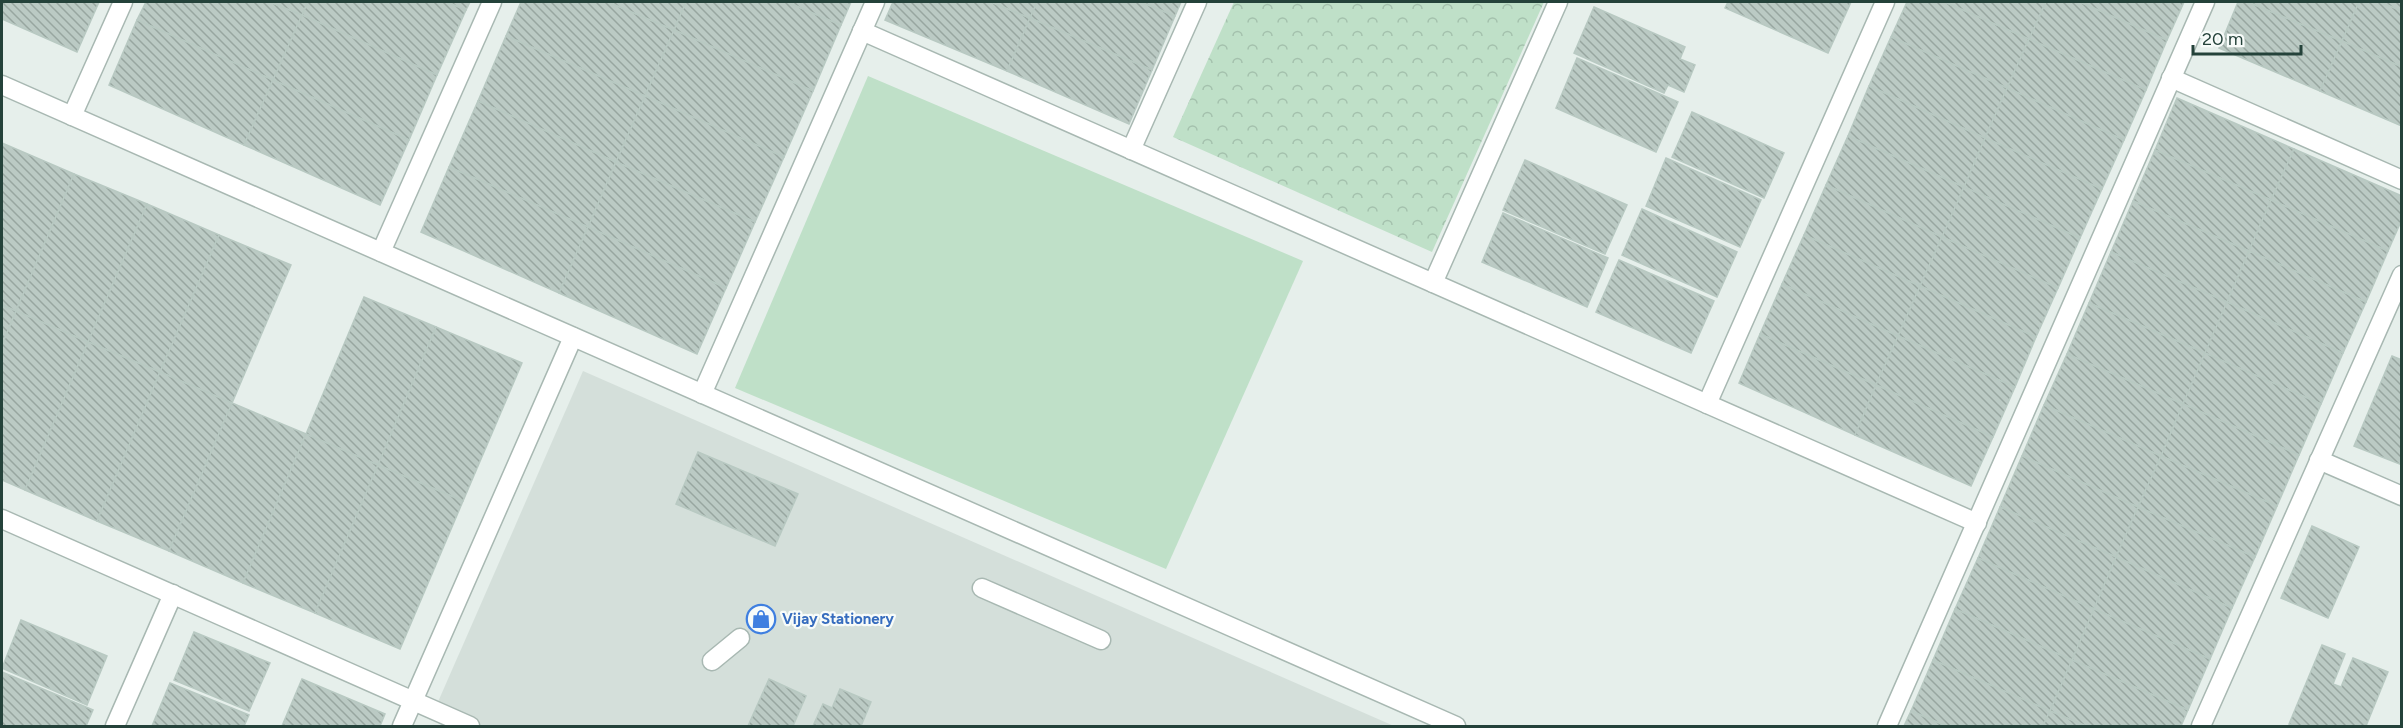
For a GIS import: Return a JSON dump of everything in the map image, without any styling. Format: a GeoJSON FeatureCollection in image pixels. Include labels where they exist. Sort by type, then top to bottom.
{"type":"FeatureCollection","features":[{"type":"Feature","properties":{"kind":"street"},"geometry":{"type":"LineString","coordinates":[[72,116],[123,2]]}},
{"type":"Feature","properties":{"kind":"street"},"geometry":{"type":"LineString","coordinates":[[381,252],[492,2]]}},
{"type":"Feature","properties":{"kind":"street"},"geometry":{"type":"LineString","coordinates":[[702,394],[875,2]]}},
{"type":"Feature","properties":{"kind":"street"},"geometry":{"type":"LineString","coordinates":[[1131,150],[1197,2]]}},
{"type":"Feature","properties":{"kind":"street"},"geometry":{"type":"LineString","coordinates":[[1433,283],[1558,2]]}},
{"type":"Feature","properties":{"kind":"street"},"geometry":{"type":"LineString","coordinates":[[1707,404],[1885,2]]}},
{"type":"Feature","properties":{"kind":"street"},"geometry":{"type":"LineString","coordinates":[[1887,726],[2205,2]]}},
{"type":"Feature","properties":{"kind":"street"},"geometry":{"type":"LineString","coordinates":[[862,31],[1977,523]]}},
{"type":"Feature","properties":{"kind":"street"},"geometry":{"type":"LineString","coordinates":[[2171,78],[2402,180]]}},
{"type":"Feature","properties":{"kind":"street"},"geometry":{"type":"LineString","coordinates":[[2,85],[1456,726]]}},
{"type":"Feature","properties":{"kind":"street"},"geometry":{"type":"LineString","coordinates":[[2201,726],[2402,275]]}},
{"type":"Feature","properties":{"kind":"street"},"geometry":{"type":"LineString","coordinates":[[402,726],[573,337]]}},
{"type":"Feature","properties":{"kind":"street"},"geometry":{"type":"LineString","coordinates":[[2319,460],[2402,496]]}},
{"type":"Feature","properties":{"kind":"street"},"geometry":{"type":"LineString","coordinates":[[2,519],[470,726]]}},
{"type":"Feature","properties":{"kind":"street"},"geometry":{"type":"LineString","coordinates":[[982,588],[1101,640]]}},
{"type":"Feature","properties":{"kind":"street"},"geometry":{"type":"LineString","coordinates":[[115,726],[173,594]]}},
{"type":"Feature","properties":{"kind":"street"},"geometry":{"type":"LineString","coordinates":[[712,661],[740,638]]}},
{"type":"Feature","properties":{"kind":"shaded area"},"geometry":{"type":"Polygon","coordinates":[[[583,371],[1394,726],[469,726],[434,711],[583,371]]]}},
{"type":"Feature","properties":{"kind":"green space"},"geometry":{"type":"Polygon","coordinates":[[[1234,2],[1544,2],[1432,252],[1173,137],[1234,2]]]}},
{"type":"Feature","properties":{"kind":"green space"},"geometry":{"type":"Polygon","coordinates":[[[868,76],[1303,261],[1166,569],[735,388],[868,76]]]}},
{"type":"Feature","properties":{"kind":"building"},"geometry":{"type":"Polygon","coordinates":[[[2,2],[99,2],[77,52],[2,19],[2,2]]]}},
{"type":"Feature","properties":{"kind":"building"},"geometry":{"type":"Polygon","coordinates":[[[146,2],[270,2],[302,15],[273,80],[137,20],[146,2]]]}},
{"type":"Feature","properties":{"kind":"building"},"geometry":{"type":"Polygon","coordinates":[[[270,2],[308,2],[302,15],[270,2]]]}},
{"type":"Feature","properties":{"kind":"building"},"geometry":{"type":"Polygon","coordinates":[[[308,2],[447,2],[466,10],[437,75],[302,15],[308,2]]]}},
{"type":"Feature","properties":{"kind":"building"},"geometry":{"type":"Polygon","coordinates":[[[447,2],[470,2],[466,10],[447,2]]]}},
{"type":"Feature","properties":{"kind":"building"},"geometry":{"type":"Polygon","coordinates":[[[521,2],[608,2],[674,30],[645,96],[506,36],[521,2]]]}},
{"type":"Feature","properties":{"kind":"building"},"geometry":{"type":"Polygon","coordinates":[[[608,2],[686,2],[674,30],[608,2]]]}},
{"type":"Feature","properties":{"kind":"building"},"geometry":{"type":"Polygon","coordinates":[[[686,2],[787,2],[841,25],[813,91],[674,30],[686,2]]]}},
{"type":"Feature","properties":{"kind":"building"},"geometry":{"type":"Polygon","coordinates":[[[787,2],[851,2],[841,25],[787,2]]]}},
{"type":"Feature","properties":{"kind":"building"},"geometry":{"type":"Polygon","coordinates":[[[893,2],[991,2],[1030,18],[1007,71],[885,20],[893,2]]]}},
{"type":"Feature","properties":{"kind":"building"},"geometry":{"type":"Polygon","coordinates":[[[991,2],[1037,2],[1030,18],[991,2]]]}},
{"type":"Feature","properties":{"kind":"building"},"geometry":{"type":"Polygon","coordinates":[[[1037,2],[1141,2],[1175,16],[1152,70],[1030,18],[1037,2]]]}},
{"type":"Feature","properties":{"kind":"building"},"geometry":{"type":"Polygon","coordinates":[[[1141,2],[1181,2],[1175,16],[1141,2]]]}},
{"type":"Feature","properties":{"kind":"building"},"geometry":{"type":"Polygon","coordinates":[[[1728,2],[1851,2],[1828,53],[1725,8],[1728,2]]]}},
{"type":"Feature","properties":{"kind":"building"},"geometry":{"type":"Polygon","coordinates":[[[1907,2],[1945,2],[2029,39],[2007,88],[1891,37],[1907,2]]]}},
{"type":"Feature","properties":{"kind":"building"},"geometry":{"type":"Polygon","coordinates":[[[1945,2],[2046,2],[2029,39],[1945,2]]]}},
{"type":"Feature","properties":{"kind":"building"},"geometry":{"type":"Polygon","coordinates":[[[2046,2],[2080,2],[2167,40],[2146,90],[2029,39],[2046,2]]]}},
{"type":"Feature","properties":{"kind":"building"},"geometry":{"type":"Polygon","coordinates":[[[2080,2],[2184,2],[2167,40],[2080,2]]]}},
{"type":"Feature","properties":{"kind":"building"},"geometry":{"type":"Polygon","coordinates":[[[2238,2],[2248,2],[2342,41],[2320,91],[2219,48],[2238,2]]]}},
{"type":"Feature","properties":{"kind":"building"},"geometry":{"type":"Polygon","coordinates":[[[2248,2],[2359,2],[2342,41],[2248,2]]]}},
{"type":"Feature","properties":{"kind":"building"},"geometry":{"type":"Polygon","coordinates":[[[2359,2],[2380,2],[2402,11],[2402,67],[2342,41],[2359,2]]]}},
{"type":"Feature","properties":{"kind":"building"},"geometry":{"type":"Polygon","coordinates":[[[2380,2],[2402,2],[2402,11],[2380,2]]]}},
{"type":"Feature","properties":{"kind":"building"},"geometry":{"type":"Polygon","coordinates":[[[1594,7],[1685,47],[1680,59],[1695,65],[1684,92],[1668,85],[1664,93],[1574,53],[1594,7]]]}},
{"type":"Feature","properties":{"kind":"building"},"geometry":{"type":"Polygon","coordinates":[[[302,15],[437,75],[409,140],[273,80],[302,15]]]}},
{"type":"Feature","properties":{"kind":"building"},"geometry":{"type":"Polygon","coordinates":[[[1030,18],[1152,70],[1129,124],[1007,71],[1030,18]]]}},
{"type":"Feature","properties":{"kind":"building"},"geometry":{"type":"Polygon","coordinates":[[[137,20],[273,80],[244,145],[109,85],[137,20]]]}},
{"type":"Feature","properties":{"kind":"building"},"geometry":{"type":"Polygon","coordinates":[[[674,30],[813,91],[784,157],[645,96],[674,30]]]}},
{"type":"Feature","properties":{"kind":"building"},"geometry":{"type":"Polygon","coordinates":[[[506,36],[645,96],[616,162],[478,101],[506,36]]]}},
{"type":"Feature","properties":{"kind":"building"},"geometry":{"type":"Polygon","coordinates":[[[1891,37],[2007,88],[1985,138],[1869,86],[1891,37]]]}},
{"type":"Feature","properties":{"kind":"building"},"geometry":{"type":"Polygon","coordinates":[[[2029,39],[2146,90],[2124,140],[2007,88],[2029,39]]]}},
{"type":"Feature","properties":{"kind":"building"},"geometry":{"type":"Polygon","coordinates":[[[2342,41],[2402,67],[2402,126],[2320,91],[2342,41]]]}},
{"type":"Feature","properties":{"kind":"building"},"geometry":{"type":"Polygon","coordinates":[[[1577,58],[1678,102],[1656,152],[1556,108],[1577,58]]]}},
{"type":"Feature","properties":{"kind":"building"},"geometry":{"type":"Polygon","coordinates":[[[273,80],[409,140],[380,205],[244,145],[273,80]]]}},
{"type":"Feature","properties":{"kind":"building"},"geometry":{"type":"Polygon","coordinates":[[[1869,86],[1985,138],[1964,187],[1848,136],[1869,86]]]}},
{"type":"Feature","properties":{"kind":"building"},"geometry":{"type":"Polygon","coordinates":[[[2007,88],[2124,140],[2102,189],[1985,138],[2007,88]]]}},
{"type":"Feature","properties":{"kind":"building"},"geometry":{"type":"Polygon","coordinates":[[[645,96],[784,157],[755,222],[616,162],[645,96]]]}},
{"type":"Feature","properties":{"kind":"building"},"geometry":{"type":"Polygon","coordinates":[[[2177,98],[2294,149],[2271,200],[2155,150],[2177,98]]]}},
{"type":"Feature","properties":{"kind":"building"},"geometry":{"type":"Polygon","coordinates":[[[478,101],[616,162],[588,227],[449,167],[478,101]]]}},
{"type":"Feature","properties":{"kind":"building"},"geometry":{"type":"Polygon","coordinates":[[[1692,112],[1784,153],[1764,198],[1672,157],[1692,112]]]}},
{"type":"Feature","properties":{"kind":"building"},"geometry":{"type":"Polygon","coordinates":[[[1848,136],[1964,187],[1942,237],[1826,185],[1848,136]]]}},
{"type":"Feature","properties":{"kind":"building"},"geometry":{"type":"Polygon","coordinates":[[[1985,138],[2102,189],[2080,238],[1964,187],[1985,138]]]}},
{"type":"Feature","properties":{"kind":"building"},"geometry":{"type":"Polygon","coordinates":[[[2,143],[74,174],[16,311],[2,305],[2,143]]]}},
{"type":"Feature","properties":{"kind":"building"},"geometry":{"type":"Polygon","coordinates":[[[2294,149],[2402,196],[2402,219],[2388,251],[2271,200],[2294,149]]]}},
{"type":"Feature","properties":{"kind":"building"},"geometry":{"type":"Polygon","coordinates":[[[2155,150],[2271,200],[2249,251],[2133,201],[2155,150]]]}},
{"type":"Feature","properties":{"kind":"building"},"geometry":{"type":"Polygon","coordinates":[[[1666,158],[1761,200],[1740,247],[1646,206],[1666,158]]]}},
{"type":"Feature","properties":{"kind":"building"},"geometry":{"type":"Polygon","coordinates":[[[1525,160],[1627,205],[1605,254],[1503,210],[1525,160]]]}},
{"type":"Feature","properties":{"kind":"building"},"geometry":{"type":"Polygon","coordinates":[[[616,162],[755,222],[726,288],[588,227],[616,162]]]}},
{"type":"Feature","properties":{"kind":"building"},"geometry":{"type":"Polygon","coordinates":[[[449,167],[588,227],[559,293],[421,232],[449,167]]]}},
{"type":"Feature","properties":{"kind":"building"},"geometry":{"type":"Polygon","coordinates":[[[74,174],[147,204],[88,342],[16,311],[74,174]]]}},
{"type":"Feature","properties":{"kind":"building"},"geometry":{"type":"Polygon","coordinates":[[[1826,185],[1942,237],[1920,286],[1804,235],[1826,185]]]}},
{"type":"Feature","properties":{"kind":"building"},"geometry":{"type":"Polygon","coordinates":[[[1964,187],[2080,238],[2058,288],[1942,237],[1964,187]]]}},
{"type":"Feature","properties":{"kind":"building"},"geometry":{"type":"Polygon","coordinates":[[[2271,200],[2388,251],[2366,302],[2249,251],[2271,200]]]}},
{"type":"Feature","properties":{"kind":"building"},"geometry":{"type":"Polygon","coordinates":[[[2133,201],[2249,251],[2227,302],[2111,252],[2133,201]]]}},
{"type":"Feature","properties":{"kind":"building"},"geometry":{"type":"Polygon","coordinates":[[[147,204],[219,235],[160,372],[88,342],[147,204]]]}},
{"type":"Feature","properties":{"kind":"building"},"geometry":{"type":"Polygon","coordinates":[[[1642,209],[1737,252],[1717,297],[1622,255],[1642,209]]]}},
{"type":"Feature","properties":{"kind":"building"},"geometry":{"type":"Polygon","coordinates":[[[1503,213],[1608,258],[1587,307],[1482,262],[1503,213]]]}},
{"type":"Feature","properties":{"kind":"building"},"geometry":{"type":"Polygon","coordinates":[[[588,227],[726,288],[697,354],[559,293],[588,227]]]}},
{"type":"Feature","properties":{"kind":"building"},"geometry":{"type":"Polygon","coordinates":[[[219,235],[291,265],[232,403],[160,372],[219,235]]]}},
{"type":"Feature","properties":{"kind":"building"},"geometry":{"type":"Polygon","coordinates":[[[1804,235],[1920,286],[1898,336],[1782,284],[1804,235]]]}},
{"type":"Feature","properties":{"kind":"building"},"geometry":{"type":"Polygon","coordinates":[[[1942,237],[2058,288],[2036,337],[1920,286],[1942,237]]]}},
{"type":"Feature","properties":{"kind":"building"},"geometry":{"type":"Polygon","coordinates":[[[2249,251],[2366,302],[2343,353],[2227,302],[2249,251]]]}},
{"type":"Feature","properties":{"kind":"building"},"geometry":{"type":"Polygon","coordinates":[[[2111,252],[2227,302],[2205,353],[2089,303],[2111,252]]]}},
{"type":"Feature","properties":{"kind":"building"},"geometry":{"type":"Polygon","coordinates":[[[1619,260],[1714,301],[1691,353],[1596,312],[1619,260]]]}},
{"type":"Feature","properties":{"kind":"building"},"geometry":{"type":"Polygon","coordinates":[[[1782,284],[1898,336],[1876,385],[1760,334],[1782,284]]]}},
{"type":"Feature","properties":{"kind":"building"},"geometry":{"type":"Polygon","coordinates":[[[1920,286],[2036,337],[2015,387],[1898,336],[1920,286]]]}},
{"type":"Feature","properties":{"kind":"building"},"geometry":{"type":"Polygon","coordinates":[[[364,297],[436,327],[378,465],[306,434],[364,297]]]}},
{"type":"Feature","properties":{"kind":"building"},"geometry":{"type":"Polygon","coordinates":[[[2227,302],[2343,353],[2321,404],[2205,353],[2227,302]]]}},
{"type":"Feature","properties":{"kind":"building"},"geometry":{"type":"Polygon","coordinates":[[[2089,303],[2205,353],[2183,404],[2067,354],[2089,303]]]}},
{"type":"Feature","properties":{"kind":"building"},"geometry":{"type":"Polygon","coordinates":[[[2,305],[16,311],[2,345],[2,305]]]}},
{"type":"Feature","properties":{"kind":"building"},"geometry":{"type":"Polygon","coordinates":[[[16,311],[88,342],[25,490],[2,480],[2,345],[16,311]]]}},
{"type":"Feature","properties":{"kind":"building"},"geometry":{"type":"Polygon","coordinates":[[[436,327],[522,363],[463,501],[378,465],[436,327]]]}},
{"type":"Feature","properties":{"kind":"building"},"geometry":{"type":"Polygon","coordinates":[[[1760,334],[1876,385],[1855,435],[1739,383],[1760,334]]]}},
{"type":"Feature","properties":{"kind":"building"},"geometry":{"type":"Polygon","coordinates":[[[1898,336],[2015,387],[1993,437],[1876,385],[1898,336]]]}},
{"type":"Feature","properties":{"kind":"building"},"geometry":{"type":"Polygon","coordinates":[[[88,342],[160,372],[97,521],[25,490],[88,342]]]}},
{"type":"Feature","properties":{"kind":"building"},"geometry":{"type":"Polygon","coordinates":[[[2205,353],[2321,404],[2299,455],[2183,404],[2205,353]]]}},
{"type":"Feature","properties":{"kind":"building"},"geometry":{"type":"Polygon","coordinates":[[[2067,354],[2183,404],[2161,456],[2044,405],[2067,354]]]}},
{"type":"Feature","properties":{"kind":"building"},"geometry":{"type":"Polygon","coordinates":[[[2392,356],[2402,360],[2402,465],[2354,446],[2392,356]]]}},
{"type":"Feature","properties":{"kind":"building"},"geometry":{"type":"Polygon","coordinates":[[[160,372],[232,403],[169,551],[97,521],[160,372]]]}},
{"type":"Feature","properties":{"kind":"building"},"geometry":{"type":"Polygon","coordinates":[[[1876,385],[1993,437],[1971,486],[1855,435],[1876,385]]]}},
{"type":"Feature","properties":{"kind":"building"},"geometry":{"type":"Polygon","coordinates":[[[232,403],[306,434],[243,583],[169,551],[232,403]]]}},
{"type":"Feature","properties":{"kind":"building"},"geometry":{"type":"Polygon","coordinates":[[[2183,404],[2299,455],[2277,506],[2161,456],[2183,404]]]}},
{"type":"Feature","properties":{"kind":"building"},"geometry":{"type":"Polygon","coordinates":[[[2044,405],[2161,456],[2138,507],[2022,456],[2044,405]]]}},
{"type":"Feature","properties":{"kind":"building"},"geometry":{"type":"Polygon","coordinates":[[[306,434],[378,465],[315,613],[243,583],[306,434]]]}},
{"type":"Feature","properties":{"kind":"building"},"geometry":{"type":"Polygon","coordinates":[[[698,452],[798,494],[775,546],[676,504],[698,452]]]}},
{"type":"Feature","properties":{"kind":"building"},"geometry":{"type":"Polygon","coordinates":[[[2022,456],[2138,507],[2116,557],[2000,507],[2022,456]]]}},
{"type":"Feature","properties":{"kind":"building"},"geometry":{"type":"Polygon","coordinates":[[[2161,456],[2277,506],[2255,557],[2138,507],[2161,456]]]}},
{"type":"Feature","properties":{"kind":"building"},"geometry":{"type":"Polygon","coordinates":[[[378,465],[463,501],[400,649],[315,613],[378,465]]]}},
{"type":"Feature","properties":{"kind":"building"},"geometry":{"type":"Polygon","coordinates":[[[2000,507],[2116,557],[2094,609],[1978,558],[2000,507]]]}},
{"type":"Feature","properties":{"kind":"building"},"geometry":{"type":"Polygon","coordinates":[[[2138,507],[2255,557],[2232,608],[2116,557],[2138,507]]]}},
{"type":"Feature","properties":{"kind":"building"},"geometry":{"type":"Polygon","coordinates":[[[2312,526],[2359,547],[2328,618],[2281,598],[2312,526]]]}},
{"type":"Feature","properties":{"kind":"building"},"geometry":{"type":"Polygon","coordinates":[[[2116,557],[2232,608],[2210,659],[2094,609],[2116,557]]]}},
{"type":"Feature","properties":{"kind":"building"},"geometry":{"type":"Polygon","coordinates":[[[1978,558],[2094,609],[2072,660],[1955,609],[1978,558]]]}},
{"type":"Feature","properties":{"kind":"building"},"geometry":{"type":"Polygon","coordinates":[[[1955,609],[2072,660],[2050,711],[1933,660],[1955,609]]]}},
{"type":"Feature","properties":{"kind":"building"},"geometry":{"type":"Polygon","coordinates":[[[2094,609],[2210,659],[2188,710],[2072,660],[2094,609]]]}},
{"type":"Feature","properties":{"kind":"building"},"geometry":{"type":"Polygon","coordinates":[[[21,620],[107,656],[87,705],[2,668],[21,620]]]}},
{"type":"Feature","properties":{"kind":"building"},"geometry":{"type":"Polygon","coordinates":[[[194,632],[270,663],[249,711],[174,680],[194,632]]]}},
{"type":"Feature","properties":{"kind":"building"},"geometry":{"type":"Polygon","coordinates":[[[2322,645],[2345,654],[2333,684],[2341,687],[2353,658],[2388,672],[2366,726],[2294,726],[2289,724],[2322,645]]]}},
{"type":"Feature","properties":{"kind":"building"},"geometry":{"type":"Polygon","coordinates":[[[1933,660],[2050,711],[2043,726],[1946,726],[1911,711],[1933,660]]]}},
{"type":"Feature","properties":{"kind":"building"},"geometry":{"type":"Polygon","coordinates":[[[2072,660],[2188,710],[2181,726],[2086,726],[2050,711],[2072,660]]]}},
{"type":"Feature","properties":{"kind":"building"},"geometry":{"type":"Polygon","coordinates":[[[2,672],[93,710],[86,726],[2,726],[2,672]]]}},
{"type":"Feature","properties":{"kind":"building"},"geometry":{"type":"Polygon","coordinates":[[[302,679],[385,714],[380,726],[282,726],[302,679]]]}},
{"type":"Feature","properties":{"kind":"building"},"geometry":{"type":"Polygon","coordinates":[[[769,679],[806,696],[793,726],[748,726],[769,679]]]}},
{"type":"Feature","properties":{"kind":"building"},"geometry":{"type":"Polygon","coordinates":[[[170,683],[249,715],[244,726],[152,726],[170,683]]]}},
{"type":"Feature","properties":{"kind":"building"},"geometry":{"type":"Polygon","coordinates":[[[840,689],[871,702],[861,726],[813,726],[823,704],[832,708],[840,689]]]}},
{"type":"Feature","properties":{"kind":"building"},"geometry":{"type":"Polygon","coordinates":[[[1911,711],[1946,726],[1904,726],[1911,711]]]}},
{"type":"Feature","properties":{"kind":"building"},"geometry":{"type":"Polygon","coordinates":[[[2050,711],[2086,726],[2043,726],[2050,711]]]}},
{"type":"Feature","properties":{"kind":"place","name":"Vijay Stationery"},"geometry":{"type":"Point","coordinates":[761,619]}}]}
